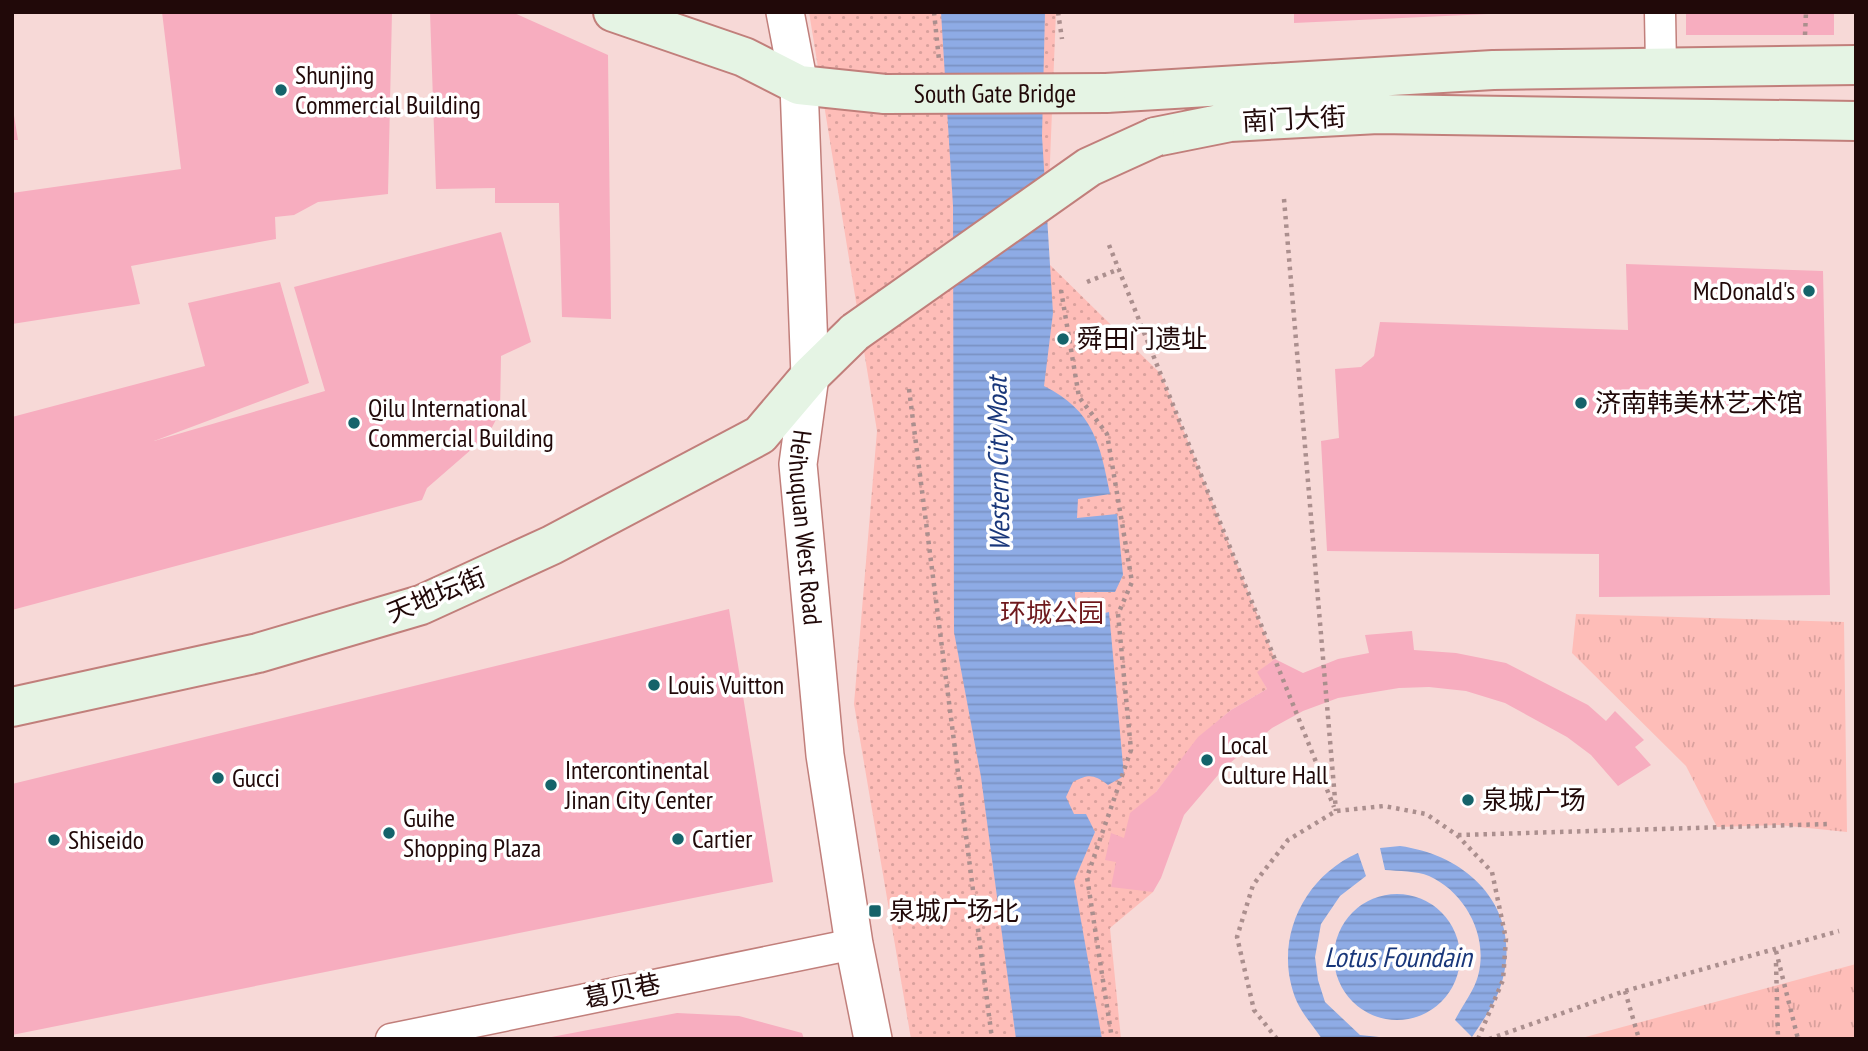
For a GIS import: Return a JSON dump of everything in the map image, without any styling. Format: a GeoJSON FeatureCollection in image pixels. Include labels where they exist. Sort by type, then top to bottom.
{"type":"FeatureCollection","features":[{"type":"Feature","properties":{"kind":"main road"},"geometry":{"type":"LineString","coordinates":[[613,12],[744,57],[799,85]]}},
{"type":"Feature","properties":{"kind":"main road","name":"南门大街"},"geometry":{"type":"LineString","coordinates":[[1106,93],[1493,70],[1856,65]]}},
{"type":"Feature","properties":{"kind":"main road","name":"South Gate Bridge"},"geometry":{"type":"LineString","coordinates":[[799,85],[885,94],[1106,93]]}},
{"type":"Feature","properties":{"kind":"main road","name":"南门大街"},"geometry":{"type":"LineString","coordinates":[[810,376],[855,332],[1089,167],[1155,137],[1230,122],[1378,114],[1855,122]]}},
{"type":"Feature","properties":{"kind":"main road","name":"天地坛街"},"geometry":{"type":"LineString","coordinates":[[12,707],[258,653],[421,606],[552,545],[760,435],[810,376]]}},
{"type":"Feature","properties":{"kind":"street","name":"Heihuquan West Road"},"geometry":{"type":"LineString","coordinates":[[785,12],[799,85],[810,376],[798,464],[825,755],[854,944],[873,1039]]}},
{"type":"Feature","properties":{"kind":"street"},"geometry":{"type":"LineString","coordinates":[[1660,12],[1661,68]]}},
{"type":"Feature","properties":{"kind":"street","name":"葛贝巷"},"geometry":{"type":"LineString","coordinates":[[391,1039],[854,944]]}},
{"type":"Feature","properties":{"kind":"path"},"geometry":{"type":"LineString","coordinates":[[934,12],[939,60]]}},
{"type":"Feature","properties":{"kind":"path"},"geometry":{"type":"LineString","coordinates":[[1058,12],[1062,39]]}},
{"type":"Feature","properties":{"kind":"path"},"geometry":{"type":"LineString","coordinates":[[1284,199],[1336,811]]}},
{"type":"Feature","properties":{"kind":"path"},"geometry":{"type":"LineString","coordinates":[[1109,244],[1336,811]]}},
{"type":"Feature","properties":{"kind":"path"},"geometry":{"type":"LineString","coordinates":[[1087,282],[1119,269]]}},
{"type":"Feature","properties":{"kind":"path"},"geometry":{"type":"LineString","coordinates":[[1061,290],[1079,397],[1107,434],[1132,582],[1118,614],[1131,750],[1087,877],[1112,1039]]}},
{"type":"Feature","properties":{"kind":"path"},"geometry":{"type":"LineString","coordinates":[[909,389],[992,1039]]}},
{"type":"Feature","properties":{"kind":"path"},"geometry":{"type":"LineString","coordinates":[[1278,1039],[1254,1010],[1237,937],[1253,885],[1288,840],[1336,811],[1384,806],[1426,814],[1457,835],[1492,872],[1506,939],[1503,980],[1478,1039]]}},
{"type":"Feature","properties":{"kind":"path"},"geometry":{"type":"LineString","coordinates":[[1457,835],[1828,824]]}},
{"type":"Feature","properties":{"kind":"path"},"geometry":{"type":"LineString","coordinates":[[1489,1039],[1625,991],[1776,951],[1839,931]]}},
{"type":"Feature","properties":{"kind":"path"},"geometry":{"type":"LineString","coordinates":[[1776,951],[1778,1039]]}},
{"type":"Feature","properties":{"kind":"path"},"geometry":{"type":"LineString","coordinates":[[1776,951],[1798,1039]]}},
{"type":"Feature","properties":{"kind":"path"},"geometry":{"type":"LineString","coordinates":[[1625,991],[1639,1039]]}},
{"type":"Feature","properties":{"kind":"green space","name":"环城公园"},"geometry":{"type":"Polygon","coordinates":[[[809,12],[1056,12],[1046,261],[1161,374],[1275,659],[1258,672],[1267,689],[1231,710],[1199,737],[1156,792],[1153,892],[1110,928],[1121,1039],[911,1039],[854,704],[877,431],[809,12]]]}},
{"type":"Feature","properties":{"kind":"green space"},"geometry":{"type":"Polygon","coordinates":[[[1576,614],[1844,622],[1847,832],[1779,825],[1717,827],[1686,766],[1572,653],[1576,614]]]}},
{"type":"Feature","properties":{"kind":"green space"},"geometry":{"type":"Polygon","coordinates":[[[1856,964],[1856,1039],[1578,1039],[1856,964]]]}},
{"type":"Feature","properties":{"kind":"water","name":"Western City Moat"},"geometry":{"type":"Polygon","coordinates":[[[941,12],[1045,12],[1042,136],[1053,313],[1044,386],[1074,406],[1098,444],[1110,494],[1078,499],[1077,518],[1117,514],[1123,575],[1115,592],[1075,592],[1075,620],[1109,612],[1124,776],[1108,785],[1095,777],[1083,778],[1073,782],[1066,797],[1074,814],[1086,814],[1095,832],[1074,881],[1102,1039],[1016,1039],[981,777],[954,632],[953,206],[941,12]]]}},
{"type":"Feature","properties":{"kind":"water"},"geometry":{"type":"Polygon","coordinates":[[[1400,846],[1426,852],[1450,862],[1471,876],[1487,893],[1499,914],[1506,937],[1506,963],[1499,991],[1472,1037],[1455,1020],[1478,976],[1481,961],[1477,931],[1463,904],[1442,883],[1419,873],[1385,870],[1380,848],[1400,846]]]}},
{"type":"Feature","properties":{"kind":"water"},"geometry":{"type":"Polygon","coordinates":[[[1358,853],[1366,876],[1340,896],[1321,924],[1315,957],[1318,980],[1325,1002],[1360,1035],[1398,1039],[1322,1039],[1299,1007],[1290,980],[1290,936],[1307,896],[1338,864],[1358,853]]]}},
{"type":"Feature","properties":{"kind":"water","name":"Lotus Foundain"},"geometry":{"type":"Polygon","coordinates":[[[1397,894],[1421,899],[1442,912],[1455,933],[1460,957],[1455,981],[1442,1002],[1421,1015],[1397,1020],[1373,1015],[1352,1002],[1339,981],[1334,957],[1339,933],[1352,912],[1373,899],[1397,894]]]}},
{"type":"Feature","properties":{"kind":"building","name":"Shunjing Commercial Building"},"geometry":{"type":"Polygon","coordinates":[[[162,12],[392,12],[388,194],[318,202],[294,215],[275,217],[276,239],[131,266],[140,304],[12,324],[12,193],[181,169],[162,12]]]}},
{"type":"Feature","properties":{"kind":"building"},"geometry":{"type":"Polygon","coordinates":[[[430,12],[512,12],[608,55],[611,319],[562,317],[559,203],[495,203],[495,188],[436,189],[430,12]]]}},
{"type":"Feature","properties":{"kind":"building"},"geometry":{"type":"Polygon","coordinates":[[[1294,12],[1488,12],[1488,14],[1294,23],[1294,12]]]}},
{"type":"Feature","properties":{"kind":"building"},"geometry":{"type":"Polygon","coordinates":[[[1686,12],[1834,12],[1834,35],[1686,35],[1686,12]]]}},
{"type":"Feature","properties":{"kind":"building"},"geometry":{"type":"Polygon","coordinates":[[[12,103],[18,140],[12,140],[12,103]]]}},
{"type":"Feature","properties":{"kind":"building","name":"Qilu International Commercial Building"},"geometry":{"type":"Polygon","coordinates":[[[501,232],[531,342],[501,356],[500,412],[488,435],[427,488],[422,500],[12,610],[12,417],[205,366],[188,303],[280,282],[309,383],[154,441],[325,391],[294,287],[501,232]]]}},
{"type":"Feature","properties":{"kind":"building","name":"济南韩美林艺术馆"},"geometry":{"type":"Polygon","coordinates":[[[1626,264],[1823,271],[1830,595],[1599,597],[1599,554],[1327,551],[1321,441],[1339,438],[1335,369],[1361,367],[1374,356],[1380,322],[1628,330],[1626,264]]]}},
{"type":"Feature","properties":{"kind":"building","name":"Guihe Shopping Plaza"},"geometry":{"type":"Polygon","coordinates":[[[729,609],[773,882],[12,1035],[12,784],[729,609]]]}},
{"type":"Feature","properties":{"kind":"building","name":"Local Culture Hall"},"geometry":{"type":"Polygon","coordinates":[[[1412,631],[1414,650],[1456,653],[1506,663],[1588,705],[1606,721],[1615,711],[1644,740],[1635,747],[1651,765],[1618,786],[1591,755],[1567,737],[1505,703],[1466,691],[1429,687],[1399,688],[1338,698],[1303,711],[1272,728],[1224,768],[1184,815],[1161,878],[1153,892],[1111,887],[1116,862],[1105,860],[1111,833],[1124,838],[1130,813],[1156,792],[1198,737],[1231,710],[1267,689],[1257,672],[1275,659],[1303,673],[1338,659],[1369,653],[1365,635],[1412,631]]]}},
{"type":"Feature","properties":{"kind":"building"},"geometry":{"type":"Polygon","coordinates":[[[677,1013],[739,1016],[802,1033],[804,1039],[541,1039],[677,1013]]]}},
{"type":"Feature","properties":{"kind":"place","name":"Shunjing Commercial Building"},"geometry":{"type":"Point","coordinates":[281,90]}},
{"type":"Feature","properties":{"kind":"place","name":"McDonald's"},"geometry":{"type":"Point","coordinates":[1809,291]}},
{"type":"Feature","properties":{"kind":"place","name":"舜田门遗址"},"geometry":{"type":"Point","coordinates":[1063,339]}},
{"type":"Feature","properties":{"kind":"place","name":"济南韩美林艺术馆"},"geometry":{"type":"Point","coordinates":[1581,403]}},
{"type":"Feature","properties":{"kind":"place","name":"Qilu International Commercial Building"},"geometry":{"type":"Point","coordinates":[354,423]}},
{"type":"Feature","properties":{"kind":"place","name":"Louis Vuitton"},"geometry":{"type":"Point","coordinates":[654,685]}},
{"type":"Feature","properties":{"kind":"place","name":"Local Culture Hall"},"geometry":{"type":"Point","coordinates":[1207,760]}},
{"type":"Feature","properties":{"kind":"place","name":"Gucci"},"geometry":{"type":"Point","coordinates":[218,778]}},
{"type":"Feature","properties":{"kind":"place","name":"Intercontinental Jinan City Center"},"geometry":{"type":"Point","coordinates":[551,785]}},
{"type":"Feature","properties":{"kind":"place","name":"泉城广场"},"geometry":{"type":"Point","coordinates":[1468,800]}},
{"type":"Feature","properties":{"kind":"place","name":"Guihe Shopping Plaza"},"geometry":{"type":"Point","coordinates":[389,833]}},
{"type":"Feature","properties":{"kind":"place","name":"Cartier"},"geometry":{"type":"Point","coordinates":[678,839]}},
{"type":"Feature","properties":{"kind":"place","name":"Shiseido"},"geometry":{"type":"Point","coordinates":[54,840]}},
{"type":"Feature","properties":{"kind":"place","name":"泉城广场北"},"geometry":{"type":"Point","coordinates":[875,911]}}]}
